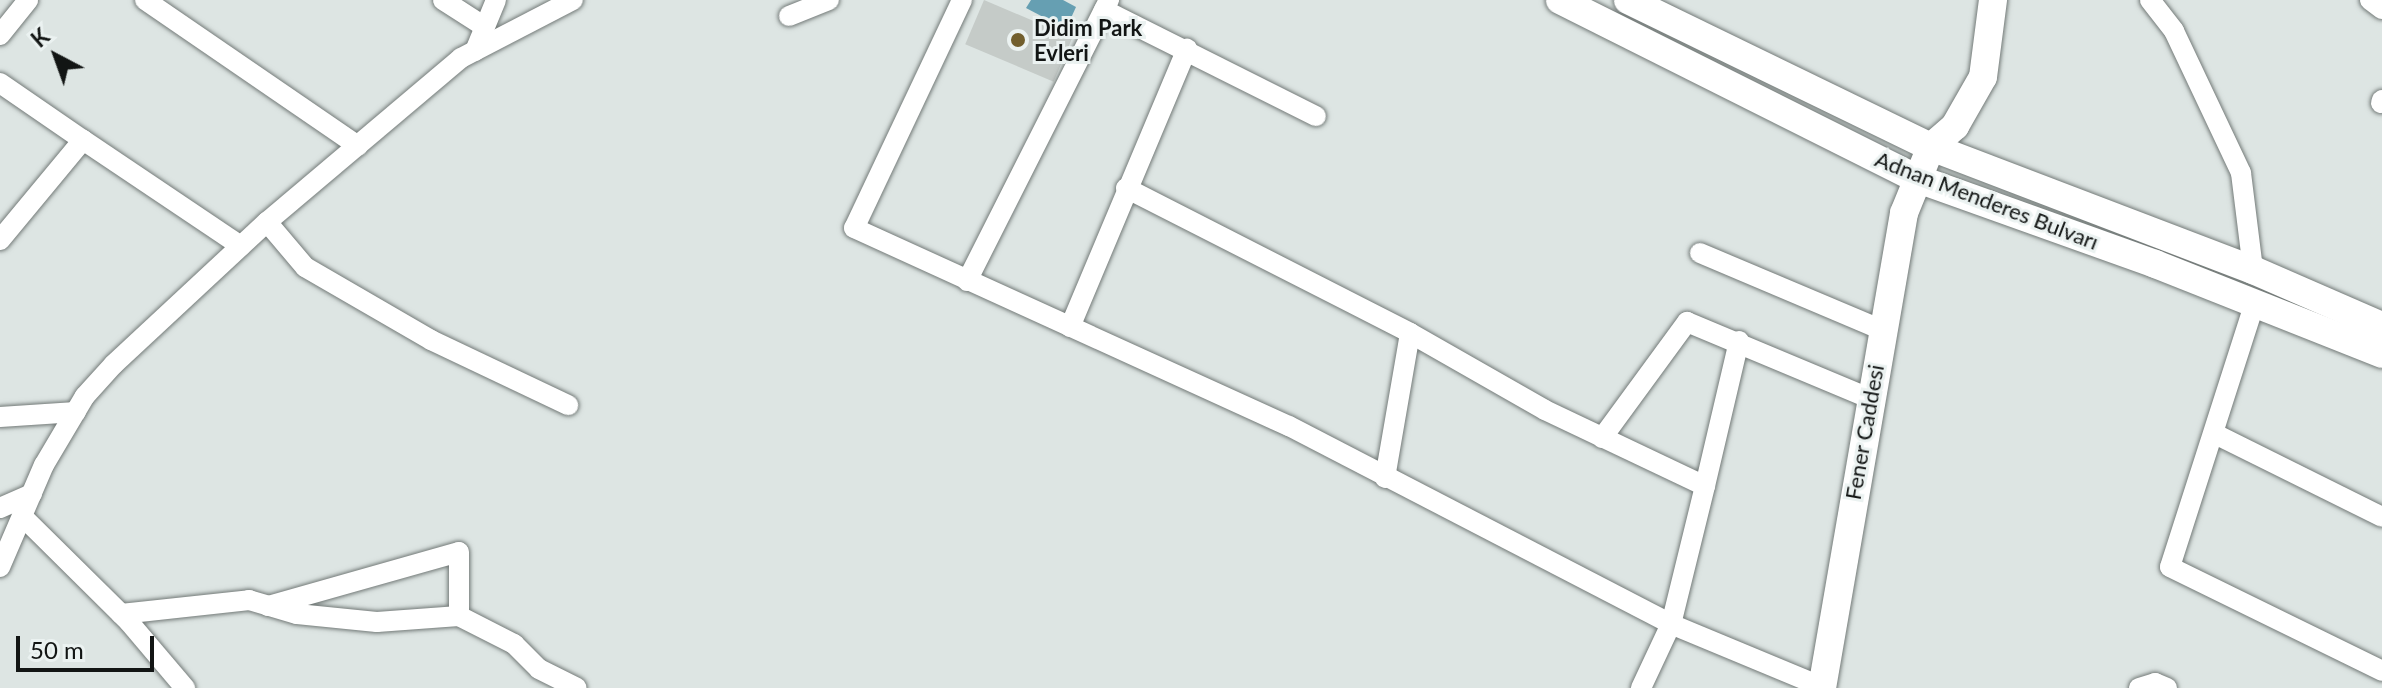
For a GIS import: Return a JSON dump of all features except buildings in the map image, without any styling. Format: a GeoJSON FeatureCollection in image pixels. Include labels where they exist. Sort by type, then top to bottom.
{"type":"FeatureCollection","features":[{"type":"Feature","properties":{"kind":"main road","name":"Adnan Menderes Bulvarı"},"geometry":{"type":"LineString","coordinates":[[1560,0],[1918,179],[2255,302],[2382,354]]}},
{"type":"Feature","properties":{"kind":"main road","name":"Adnan Menderes Bulvarı"},"geometry":{"type":"LineString","coordinates":[[1628,0],[1931,147],[2253,270],[2382,326]]}},
{"type":"Feature","properties":{"kind":"main road"},"geometry":{"type":"LineString","coordinates":[[1931,147],[1955,126],[1983,77],[1993,0]]}},
{"type":"Feature","properties":{"kind":"main road","name":"Fener Caddesi"},"geometry":{"type":"LineString","coordinates":[[1823,688],[1869,398],[1904,213],[1931,147]]}},
{"type":"Feature","properties":{"kind":"street"},"geometry":{"type":"LineString","coordinates":[[0,35],[28,0]]}},
{"type":"Feature","properties":{"kind":"street"},"geometry":{"type":"LineString","coordinates":[[145,0],[358,146]]}},
{"type":"Feature","properties":{"kind":"street"},"geometry":{"type":"LineString","coordinates":[[443,0],[482,25]]}},
{"type":"Feature","properties":{"kind":"street"},"geometry":{"type":"LineString","coordinates":[[475,51],[482,25],[496,0]]}},
{"type":"Feature","properties":{"kind":"street"},"geometry":{"type":"LineString","coordinates":[[0,567],[32,494],[76,412],[114,364],[267,222],[475,51],[573,0]]}},
{"type":"Feature","properties":{"kind":"street"},"geometry":{"type":"LineString","coordinates":[[789,16],[829,0]]}},
{"type":"Feature","properties":{"kind":"street"},"geometry":{"type":"LineString","coordinates":[[962,0],[854,228],[1289,426],[1671,624],[1823,688]]}},
{"type":"Feature","properties":{"kind":"street"},"geometry":{"type":"LineString","coordinates":[[2150,0],[2174,31],[2241,173],[2253,270]]}},
{"type":"Feature","properties":{"kind":"street"},"geometry":{"type":"LineString","coordinates":[[2370,0],[2382,9]]}},
{"type":"Feature","properties":{"kind":"street"},"geometry":{"type":"LineString","coordinates":[[967,281],[1106,5],[1316,116]]}},
{"type":"Feature","properties":{"kind":"street"},"geometry":{"type":"LineString","coordinates":[[1070,327],[1187,49]]}},
{"type":"Feature","properties":{"kind":"street"},"geometry":{"type":"LineString","coordinates":[[0,83],[241,246]]}},
{"type":"Feature","properties":{"kind":"street"},"geometry":{"type":"LineString","coordinates":[[0,240],[83,140]]}},
{"type":"Feature","properties":{"kind":"street"},"geometry":{"type":"LineString","coordinates":[[1126,188],[1410,333],[1602,438],[1705,486]]}},
{"type":"Feature","properties":{"kind":"street"},"geometry":{"type":"LineString","coordinates":[[267,222],[305,267],[431,340],[568,405]]}},
{"type":"Feature","properties":{"kind":"street"},"geometry":{"type":"LineString","coordinates":[[1700,253],[1882,330]]}},
{"type":"Feature","properties":{"kind":"street"},"geometry":{"type":"LineString","coordinates":[[2255,302],[2170,567],[2382,671]]}},
{"type":"Feature","properties":{"kind":"street"},"geometry":{"type":"LineString","coordinates":[[1602,438],[1687,322],[1739,341],[1869,398]]}},
{"type":"Feature","properties":{"kind":"street"},"geometry":{"type":"LineString","coordinates":[[1385,478],[1410,333]]}},
{"type":"Feature","properties":{"kind":"street"},"geometry":{"type":"LineString","coordinates":[[1641,688],[1671,624],[1739,341]]}},
{"type":"Feature","properties":{"kind":"street"},"geometry":{"type":"LineString","coordinates":[[0,417],[76,412]]}},
{"type":"Feature","properties":{"kind":"street"},"geometry":{"type":"LineString","coordinates":[[2215,434],[2382,517]]}},
{"type":"Feature","properties":{"kind":"street"},"geometry":{"type":"LineString","coordinates":[[0,508],[32,494]]}},
{"type":"Feature","properties":{"kind":"street"},"geometry":{"type":"LineString","coordinates":[[22,516],[121,614],[185,688]]}},
{"type":"Feature","properties":{"kind":"street"},"geometry":{"type":"LineString","coordinates":[[268,606],[459,552],[459,616]]}},
{"type":"Feature","properties":{"kind":"street"},"geometry":{"type":"LineString","coordinates":[[121,614],[249,600],[297,614],[377,622],[459,616],[514,644],[539,669],[577,688]]}},
{"type":"Feature","properties":{"kind":"street"},"geometry":{"type":"LineString","coordinates":[[2139,688],[2155,683],[2167,688]]}},
{"type":"Feature","properties":{"kind":"water"},"geometry":{"type":"Polygon","coordinates":[[[1031,0],[1063,0],[1076,7],[1066,29],[1026,8],[1031,0]]]}},
{"type":"Feature","properties":{"kind":"place","name":"Didim Park Evleri"},"geometry":{"type":"Point","coordinates":[1018,40]}}]}
